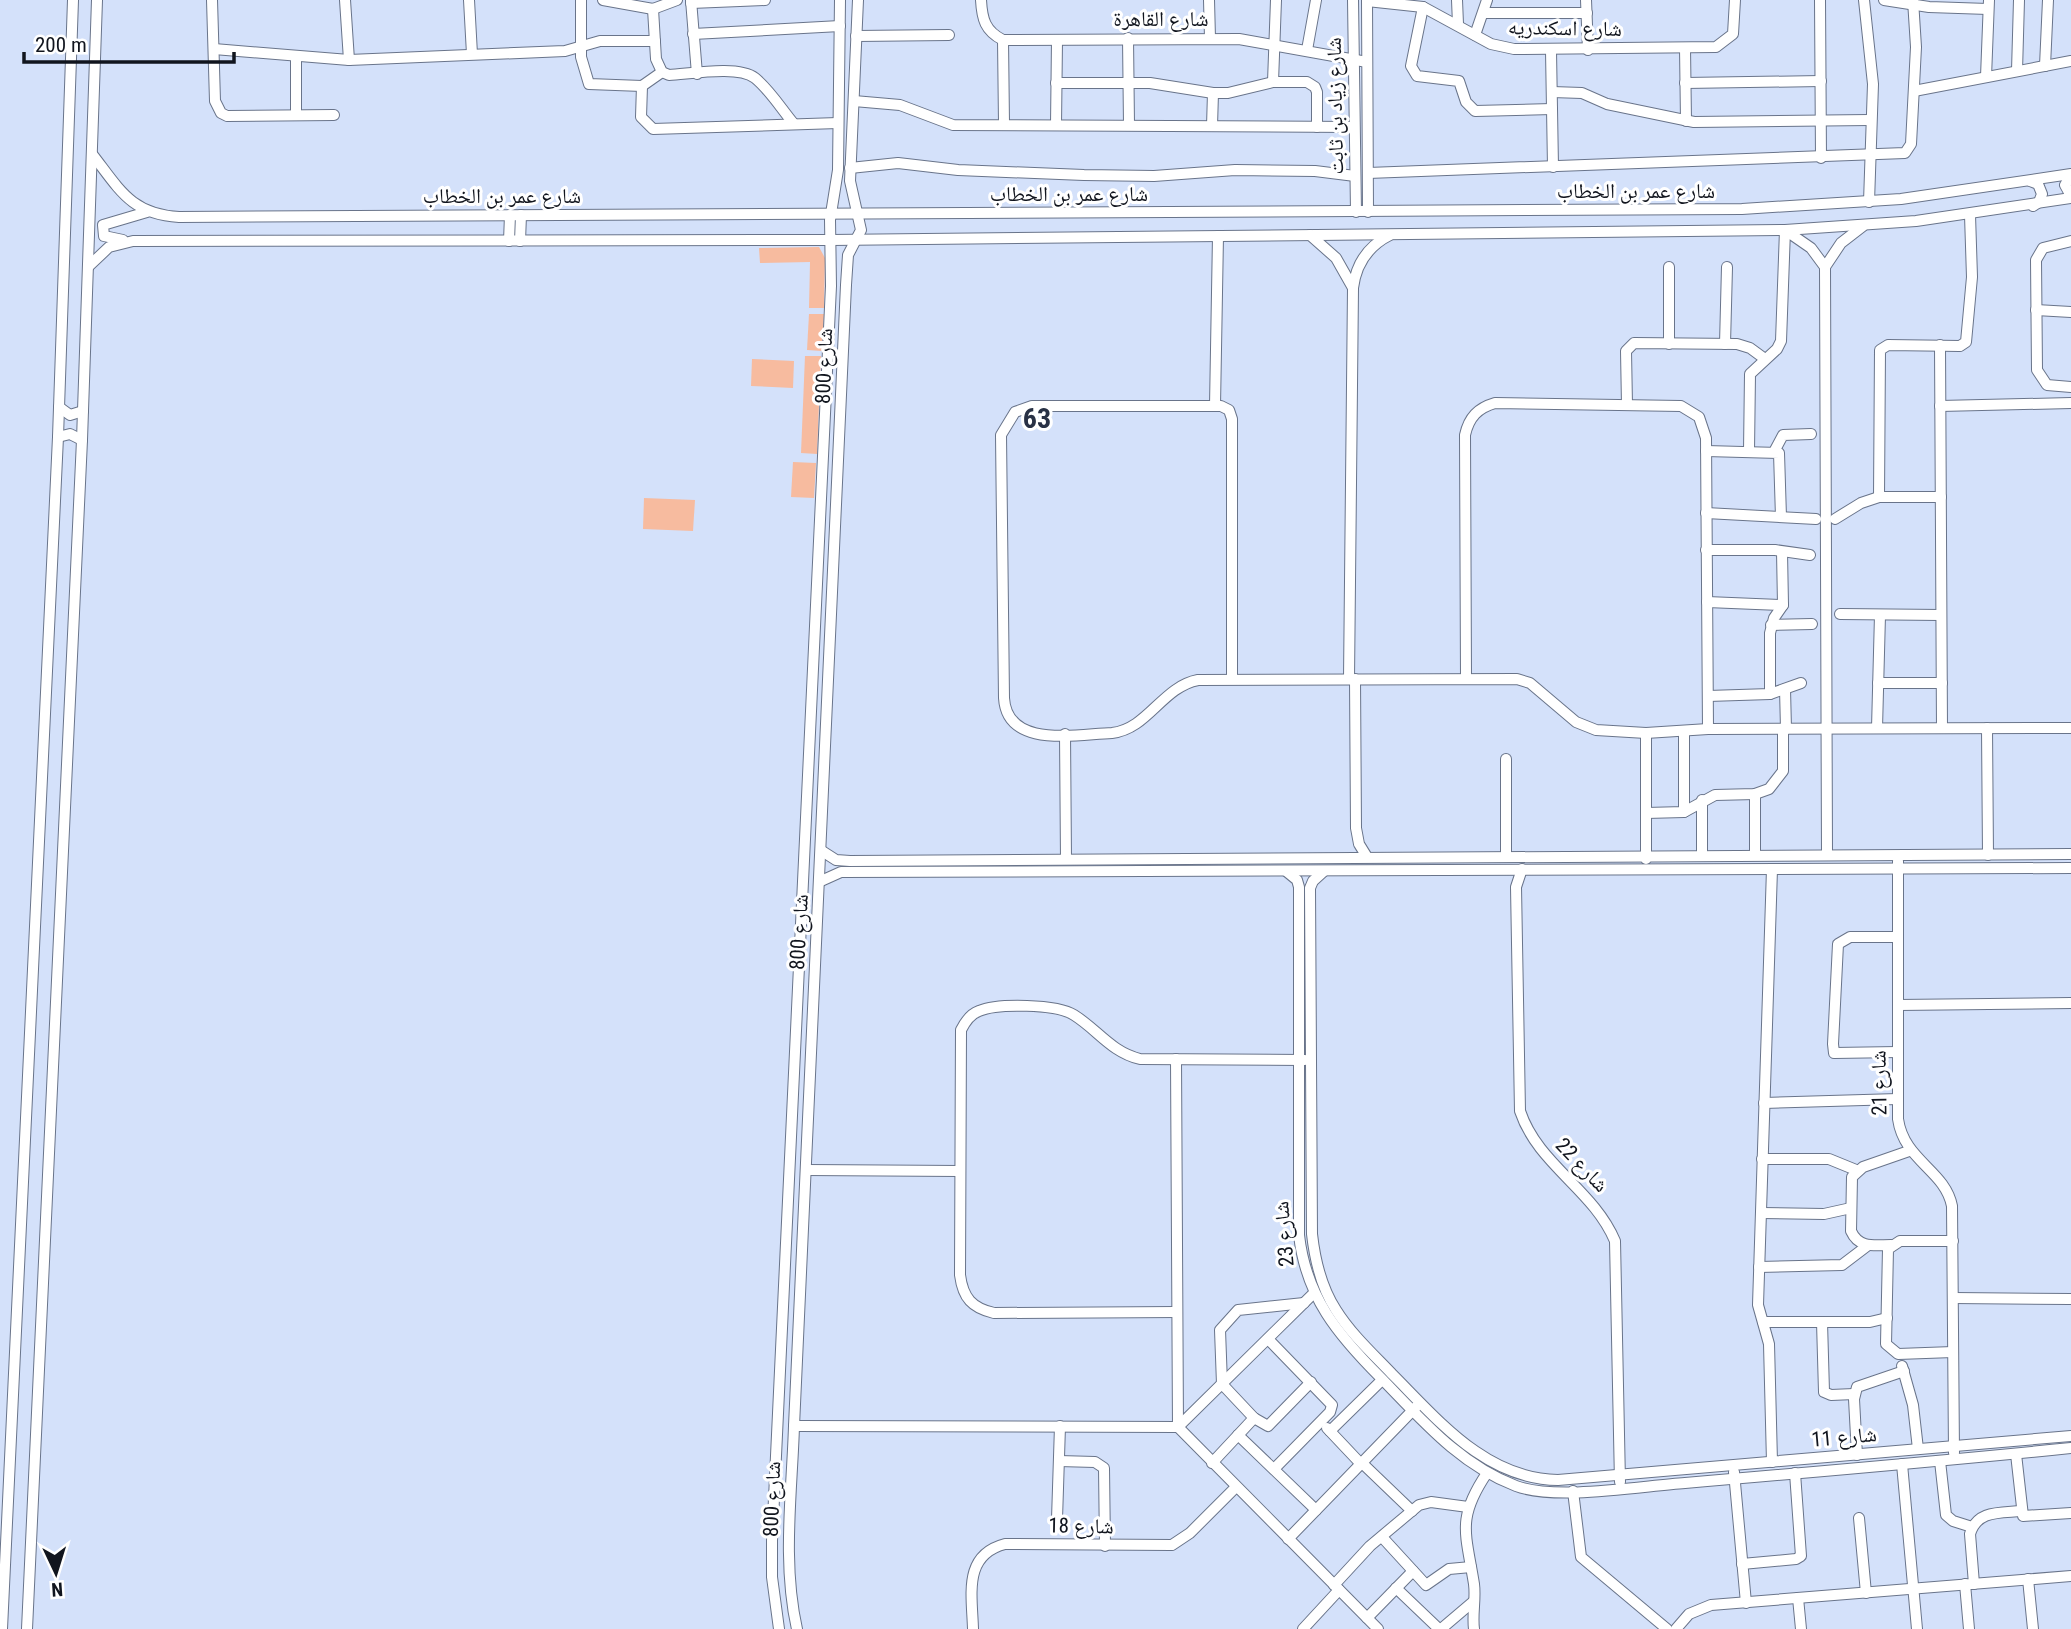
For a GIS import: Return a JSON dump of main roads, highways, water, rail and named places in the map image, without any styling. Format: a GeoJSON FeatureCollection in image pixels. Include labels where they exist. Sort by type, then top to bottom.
{"type":"FeatureCollection","features":[{"type":"Feature","properties":{"kind":"district","name":"63"},"geometry":{"type":"Point","coordinates":[1037,418]}}]}
